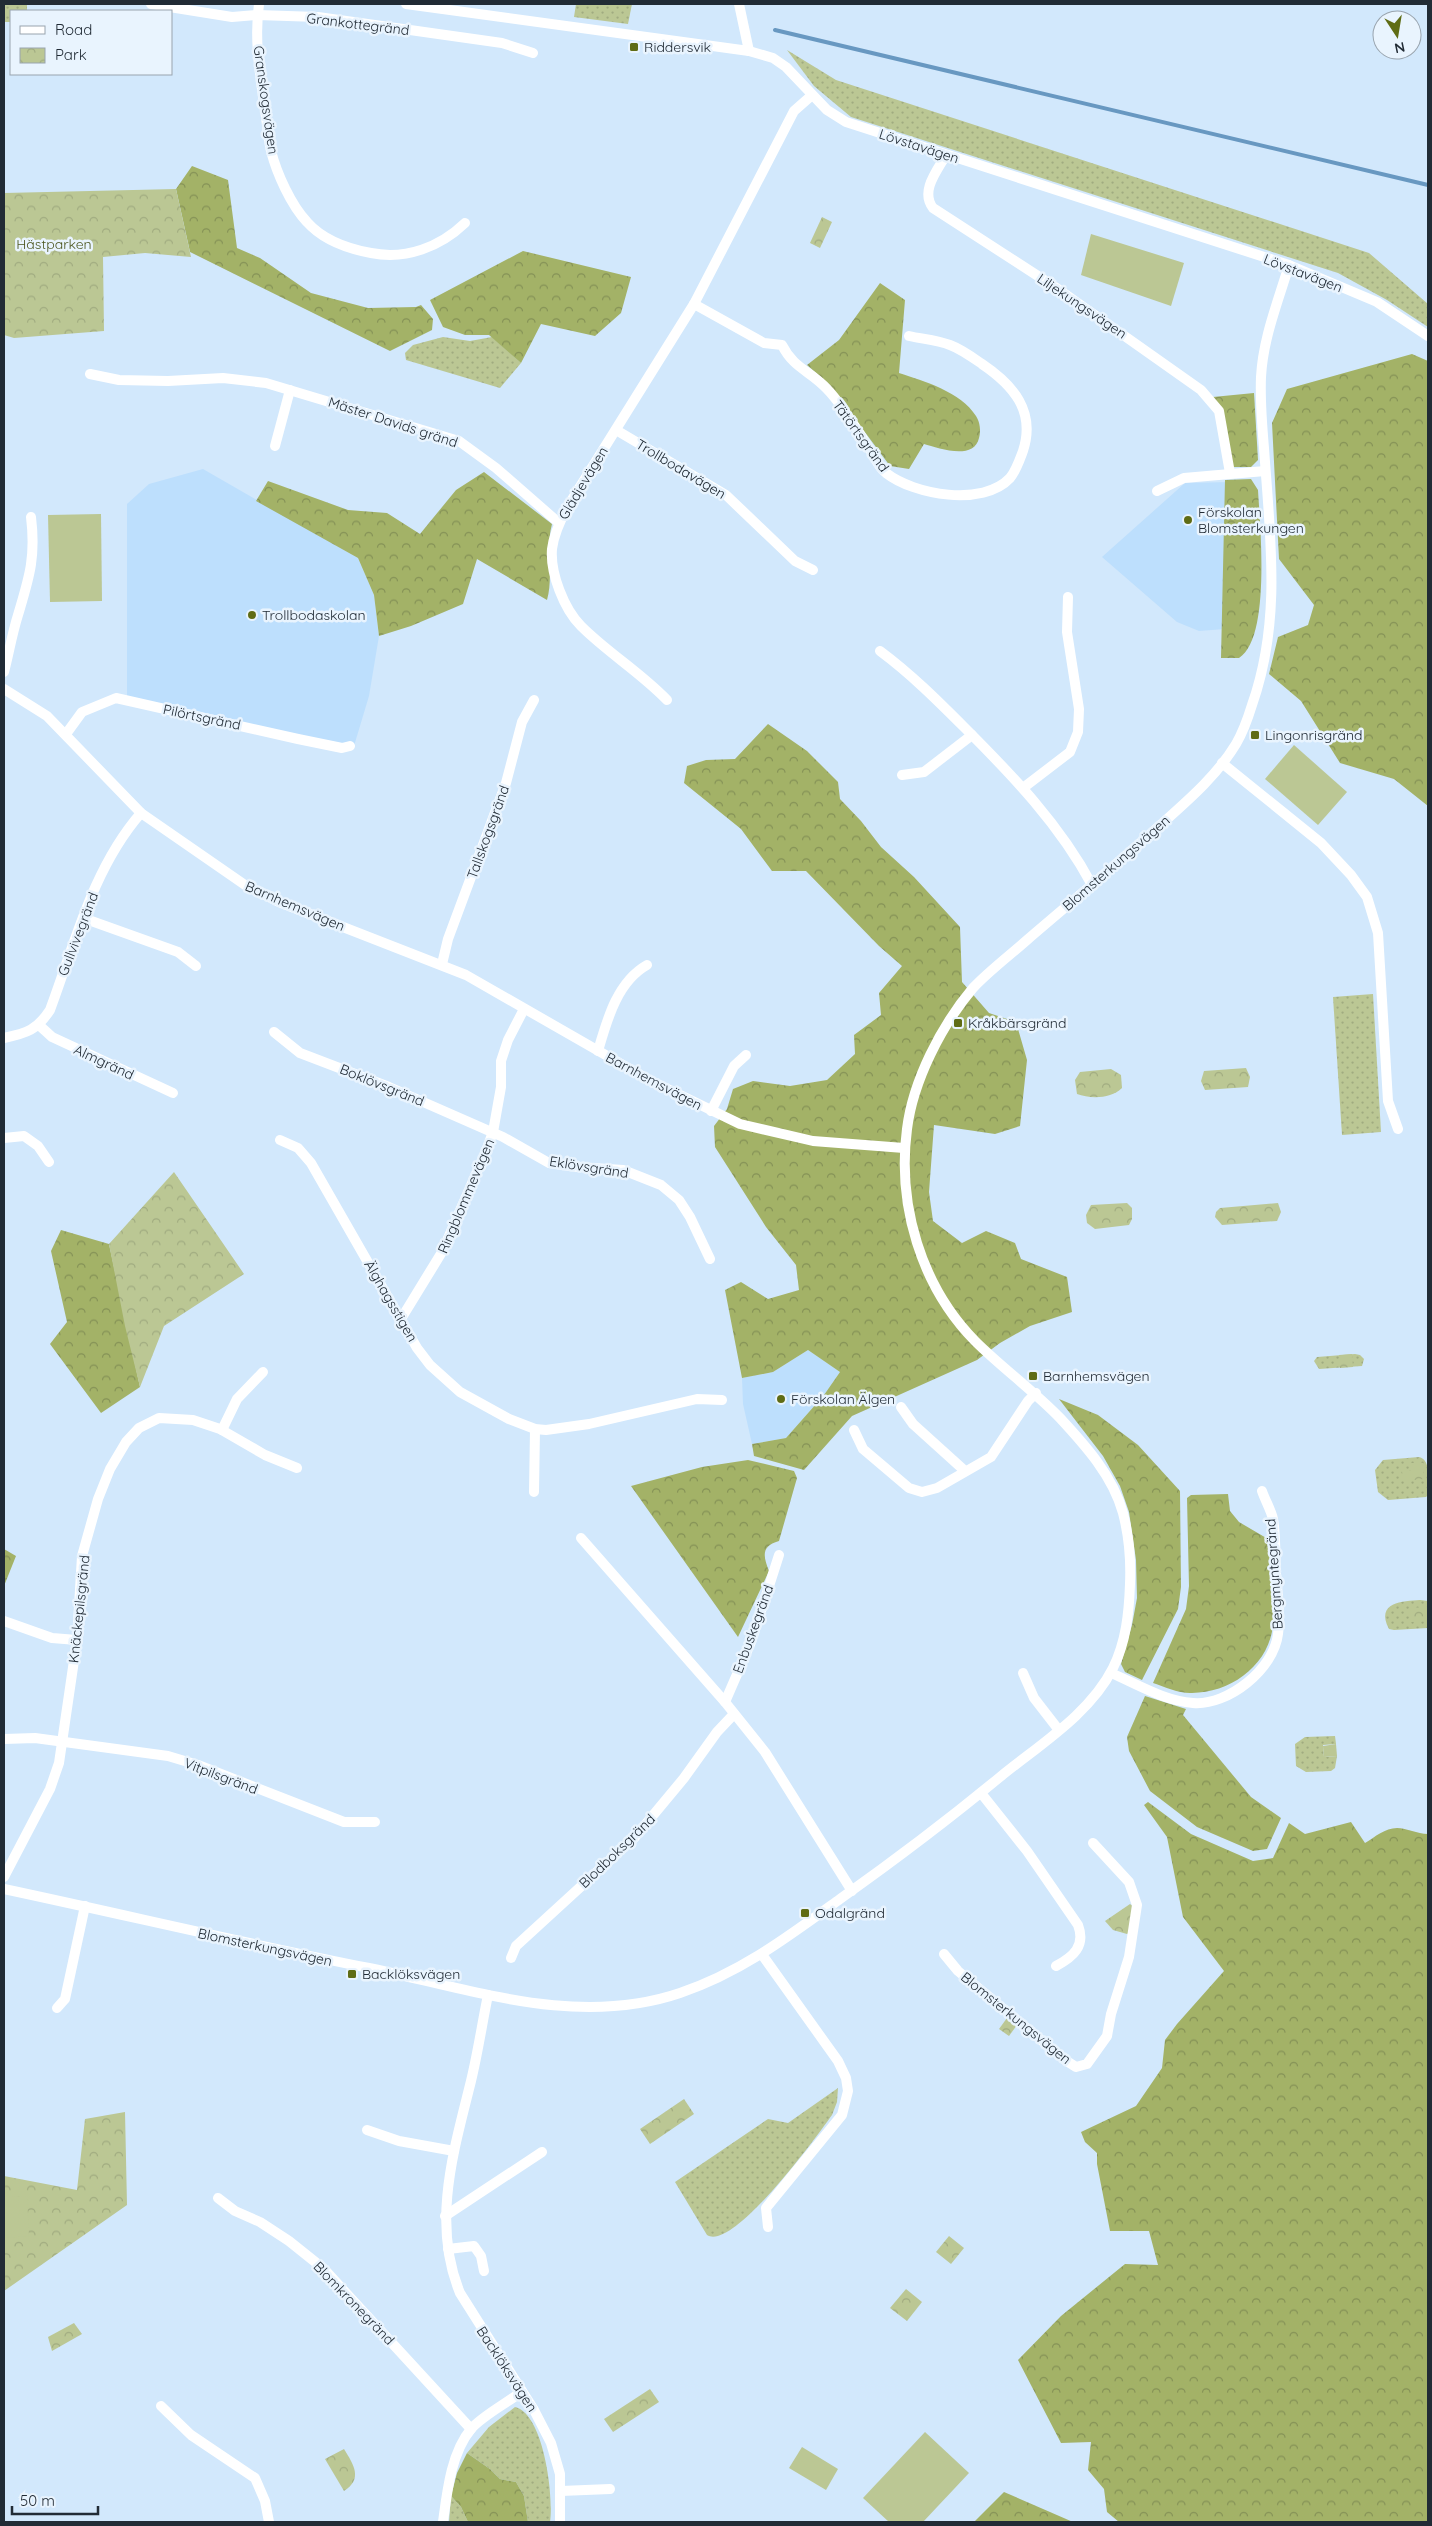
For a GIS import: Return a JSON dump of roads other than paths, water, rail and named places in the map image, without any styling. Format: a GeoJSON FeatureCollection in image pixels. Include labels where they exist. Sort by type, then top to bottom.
{"type":"FeatureCollection","features":[{"type":"Feature","properties":{"kind":"street","name":"Grankottegränd"},"geometry":{"type":"LineString","coordinates":[[151,4],[232,17],[258,15],[318,17],[502,43],[533,53]]}},
{"type":"Feature","properties":{"kind":"street","name":"Granskogsvägen"},"geometry":{"type":"LineString","coordinates":[[259,4],[257,54],[271,151],[283,182],[306,222],[317,232],[345,246],[380,255],[410,254],[441,241],[453,234],[465,222]]}},
{"type":"Feature","properties":{"kind":"street","name":"Lövstavägen"},"geometry":{"type":"LineString","coordinates":[[406,4],[749,51],[773,58],[786,67],[811,96],[827,110],[846,122],[1288,265],[1377,302],[1428,336]]}},
{"type":"Feature","properties":{"kind":"street"},"geometry":{"type":"LineString","coordinates":[[739,4],[749,51]]}},
{"type":"Feature","properties":{"kind":"street","name":"Glädjevägen"},"geometry":{"type":"LineString","coordinates":[[667,700],[647,678],[580,625],[566,604],[553,566],[552,549],[559,523],[694,304],[794,111],[811,96]]}},
{"type":"Feature","properties":{"kind":"street","name":"Liljekungsvägen"},"geometry":{"type":"LineString","coordinates":[[946,155],[928,192],[928,201],[933,208],[1058,289],[1200,390],[1220,411],[1230,473]]}},
{"type":"Feature","properties":{"kind":"street","name":"Blomsterkungsvägen"},"geometry":{"type":"LineString","coordinates":[[4,1889],[86,1906],[234,1941],[488,1995],[568,2008],[608,2008],[637,2004],[675,1995],[710,1982],[763,1956],[981,1793],[1089,1702],[1111,1673],[1122,1646],[1129,1609],[1131,1560],[1122,1510],[1111,1486],[1086,1445],[1036,1393],[978,1344],[956,1320],[939,1295],[915,1239],[908,1208],[904,1148],[912,1099],[921,1074],[935,1045],[973,988],[1207,783],[1240,740],[1256,695],[1270,642],[1272,576],[1261,402],[1262,367],[1267,335],[1288,265]]}},
{"type":"Feature","properties":{"kind":"street","name":"Tätörtsgränd"},"geometry":{"type":"LineString","coordinates":[[694,304],[764,343],[782,345],[789,359],[828,389],[884,472],[905,484],[946,495],[963,496],[998,486],[1010,478],[1021,458],[1027,440],[1027,421],[1024,405],[1015,391],[999,376],[968,354],[949,344],[909,336]]}},
{"type":"Feature","properties":{"kind":"street","name":"Mäster Davids gränd"},"geometry":{"type":"LineString","coordinates":[[90,374],[119,380],[168,381],[223,378],[266,383],[458,441],[496,468],[559,523]]}},
{"type":"Feature","properties":{"kind":"street"},"geometry":{"type":"LineString","coordinates":[[275,446],[290,390]]}},
{"type":"Feature","properties":{"kind":"street","name":"Trollbodavägen"},"geometry":{"type":"LineString","coordinates":[[616,430],[726,495],[796,561],[813,570]]}},
{"type":"Feature","properties":{"kind":"street"},"geometry":{"type":"LineString","coordinates":[[1157,491],[1184,478],[1265,471]]}},
{"type":"Feature","properties":{"kind":"street"},"geometry":{"type":"LineString","coordinates":[[4,672],[18,615],[29,584],[34,540],[31,517]]}},
{"type":"Feature","properties":{"kind":"street"},"geometry":{"type":"LineString","coordinates":[[1023,788],[1070,752],[1078,732],[1079,709],[1067,632],[1068,596]]}},
{"type":"Feature","properties":{"kind":"street"},"geometry":{"type":"LineString","coordinates":[[880,652],[908,672],[1023,788],[1056,828],[1079,861],[1092,885]]}},
{"type":"Feature","properties":{"kind":"street","name":"Barnhemsvägen"},"geometry":{"type":"LineString","coordinates":[[4,689],[47,716],[141,813],[232,878],[294,908],[442,964],[466,975],[598,1051],[711,1111],[740,1124],[786,1136],[858,1146],[904,1148]]}},
{"type":"Feature","properties":{"kind":"street","name":"Pilörtsgränd"},"geometry":{"type":"LineString","coordinates":[[66,734],[82,712],[116,698],[298,739],[342,748],[350,746]]}},
{"type":"Feature","properties":{"kind":"street","name":"Tallskogsgränd"},"geometry":{"type":"LineString","coordinates":[[442,964],[448,939],[506,783],[522,722],[534,700]]}},
{"type":"Feature","properties":{"kind":"street"},"geometry":{"type":"LineString","coordinates":[[902,775],[924,772],[972,735]]}},
{"type":"Feature","properties":{"kind":"street"},"geometry":{"type":"LineString","coordinates":[[1222,762],[1321,843],[1351,875],[1367,897],[1378,933],[1388,1101],[1398,1129]]}},
{"type":"Feature","properties":{"kind":"street","name":"Gullvivegränd"},"geometry":{"type":"LineString","coordinates":[[40,1026],[50,1010],[83,918],[106,864],[122,836],[141,813]]}},
{"type":"Feature","properties":{"kind":"street"},"geometry":{"type":"LineString","coordinates":[[83,918],[178,952],[196,966]]}},
{"type":"Feature","properties":{"kind":"street","name":"Barnhemsvägen"},"geometry":{"type":"LineString","coordinates":[[598,1051],[609,1017],[621,990],[632,975],[647,965]]}},
{"type":"Feature","properties":{"kind":"street","name":"Ringblommevägen"},"geometry":{"type":"LineString","coordinates":[[402,1319],[442,1252],[493,1132],[501,1087],[501,1061],[524,1009]]}},
{"type":"Feature","properties":{"kind":"street"},"geometry":{"type":"LineString","coordinates":[[4,1038],[22,1034],[40,1026]]}},
{"type":"Feature","properties":{"kind":"street","name":"Almgränd"},"geometry":{"type":"LineString","coordinates":[[40,1026],[52,1038],[172,1093]]}},
{"type":"Feature","properties":{"kind":"street","name":"Boklövsgränd"},"geometry":{"type":"LineString","coordinates":[[274,1032],[300,1053],[389,1087],[493,1132]]}},
{"type":"Feature","properties":{"kind":"street","name":"Barnhemsvägen"},"geometry":{"type":"LineString","coordinates":[[711,1111],[734,1066],[746,1055]]}},
{"type":"Feature","properties":{"kind":"street","name":"Eklövsgränd"},"geometry":{"type":"LineString","coordinates":[[493,1132],[549,1162],[578,1167],[623,1170],[661,1185],[679,1200],[690,1217],[710,1259]]}},
{"type":"Feature","properties":{"kind":"street"},"geometry":{"type":"LineString","coordinates":[[4,1138],[24,1136],[38,1146],[50,1162]]}},
{"type":"Feature","properties":{"kind":"street","name":"Älghagsstigen"},"geometry":{"type":"LineString","coordinates":[[280,1140],[298,1148],[311,1163],[417,1348],[444,1379],[477,1402],[509,1419],[535,1429],[546,1430],[589,1424],[697,1399],[722,1400]]}},
{"type":"Feature","properties":{"kind":"street"},"geometry":{"type":"LineString","coordinates":[[222,1430],[237,1399],[264,1372]]}},
{"type":"Feature","properties":{"kind":"street"},"geometry":{"type":"LineString","coordinates":[[854,1430],[863,1449],[916,1492],[937,1488],[991,1457],[1028,1401],[1036,1393]]}},
{"type":"Feature","properties":{"kind":"street"},"geometry":{"type":"LineString","coordinates":[[901,1407],[913,1424],[966,1470]]}},
{"type":"Feature","properties":{"kind":"street","name":"Knäckepilsgränd"},"geometry":{"type":"LineString","coordinates":[[4,1877],[50,1789],[60,1763],[77,1640],[82,1556],[98,1499],[110,1470],[126,1442],[139,1428],[159,1418],[193,1420],[222,1430],[265,1455],[297,1468]]}},
{"type":"Feature","properties":{"kind":"street"},"geometry":{"type":"LineString","coordinates":[[534,1492],[535,1429]]}},
{"type":"Feature","properties":{"kind":"street","name":"Bergmyntegränd"},"geometry":{"type":"LineString","coordinates":[[1111,1673],[1145,1689],[1176,1700],[1195,1704],[1216,1700],[1238,1691],[1256,1676],[1269,1656],[1278,1635],[1272,1518],[1262,1491]]}},
{"type":"Feature","properties":{"kind":"street"},"geometry":{"type":"LineString","coordinates":[[581,1538],[725,1702],[765,1752],[852,1891]]}},
{"type":"Feature","properties":{"kind":"street","name":"Enbuskegränd"},"geometry":{"type":"LineString","coordinates":[[725,1702],[751,1642],[779,1555]]}},
{"type":"Feature","properties":{"kind":"street"},"geometry":{"type":"LineString","coordinates":[[4,1621],[52,1638],[77,1640]]}},
{"type":"Feature","properties":{"kind":"street"},"geometry":{"type":"LineString","coordinates":[[1023,1672],[1034,1698],[1058,1729]]}},
{"type":"Feature","properties":{"kind":"street","name":"Blodboksgränd"},"geometry":{"type":"LineString","coordinates":[[511,1958],[516,1946],[635,1837],[684,1778],[717,1732],[734,1714]]}},
{"type":"Feature","properties":{"kind":"street","name":"Vitpilsgränd"},"geometry":{"type":"LineString","coordinates":[[4,1739],[26,1738],[168,1756],[198,1764],[344,1822],[375,1822]]}},
{"type":"Feature","properties":{"kind":"street"},"geometry":{"type":"LineString","coordinates":[[981,1793],[1027,1851],[1078,1925],[1081,1936],[1079,1946],[1070,1958],[1056,1966]]}},
{"type":"Feature","properties":{"kind":"street","name":"Blomsterkungsvägen"},"geometry":{"type":"LineString","coordinates":[[944,1954],[965,1977],[1065,2060],[1076,2067],[1087,2064],[1107,2036],[1111,2014],[1130,1958],[1137,1905],[1129,1882],[1094,1843]]}},
{"type":"Feature","properties":{"kind":"street"},"geometry":{"type":"LineString","coordinates":[[57,2008],[65,1999],[86,1906]]}},
{"type":"Feature","properties":{"kind":"street"},"geometry":{"type":"LineString","coordinates":[[763,1956],[838,2062],[846,2078],[848,2091],[842,2115],[766,2208],[768,2227]]}},
{"type":"Feature","properties":{"kind":"street","name":"Backlöksvägen"},"geometry":{"type":"LineString","coordinates":[[488,1995],[476,2058],[454,2151],[445,2216],[448,2249],[454,2279],[460,2292],[534,2410],[551,2443],[560,2474],[560,2522]]}},
{"type":"Feature","properties":{"kind":"street"},"geometry":{"type":"LineString","coordinates":[[367,2130],[399,2141],[454,2151]]}},
{"type":"Feature","properties":{"kind":"street"},"geometry":{"type":"LineString","coordinates":[[445,2216],[542,2152]]}},
{"type":"Feature","properties":{"kind":"street","name":"Blomkronegränd"},"geometry":{"type":"LineString","coordinates":[[218,2198],[235,2211],[260,2222],[289,2241],[324,2269],[471,2429]]}},
{"type":"Feature","properties":{"kind":"street"},"geometry":{"type":"LineString","coordinates":[[448,2249],[474,2246],[481,2256],[484,2270]]}},
{"type":"Feature","properties":{"kind":"street"},"geometry":{"type":"LineString","coordinates":[[443,2522],[449,2484],[458,2453],[471,2429],[521,2392]]}},
{"type":"Feature","properties":{"kind":"street"},"geometry":{"type":"LineString","coordinates":[[161,2406],[191,2435],[255,2478],[266,2501],[269,2522]]}},
{"type":"Feature","properties":{"kind":"street"},"geometry":{"type":"LineString","coordinates":[[561,2491],[610,2489]]}},
{"type":"Feature","properties":{"kind":"waterway"},"geometry":{"type":"LineString","coordinates":[[775,30],[1428,185]]}},
{"type":"Feature","properties":{"kind":"place","name":"Riddersvik"},"geometry":{"type":"Point","coordinates":[634,47]}},
{"type":"Feature","properties":{"kind":"place","name":"Förskolan Blomsterkungen"},"geometry":{"type":"Point","coordinates":[1188,520]}},
{"type":"Feature","properties":{"kind":"place","name":"Trollbodaskolan"},"geometry":{"type":"Point","coordinates":[252,615]}},
{"type":"Feature","properties":{"kind":"place","name":"Lingonrisgränd"},"geometry":{"type":"Point","coordinates":[1255,735]}},
{"type":"Feature","properties":{"kind":"place","name":"Kråkbärsgränd"},"geometry":{"type":"Point","coordinates":[958,1023]}},
{"type":"Feature","properties":{"kind":"place","name":"Barnhemsvägen"},"geometry":{"type":"Point","coordinates":[1033,1376]}},
{"type":"Feature","properties":{"kind":"place","name":"Förskolan Älgen"},"geometry":{"type":"Point","coordinates":[781,1399]}},
{"type":"Feature","properties":{"kind":"place","name":"Odalgränd"},"geometry":{"type":"Point","coordinates":[805,1913]}},
{"type":"Feature","properties":{"kind":"place","name":"Backlöksvägen"},"geometry":{"type":"Point","coordinates":[352,1974]}},
{"type":"Feature","properties":{"kind":"park label","name":"Hästparken"},"geometry":{"type":"Point","coordinates":[54,244]}}]}
